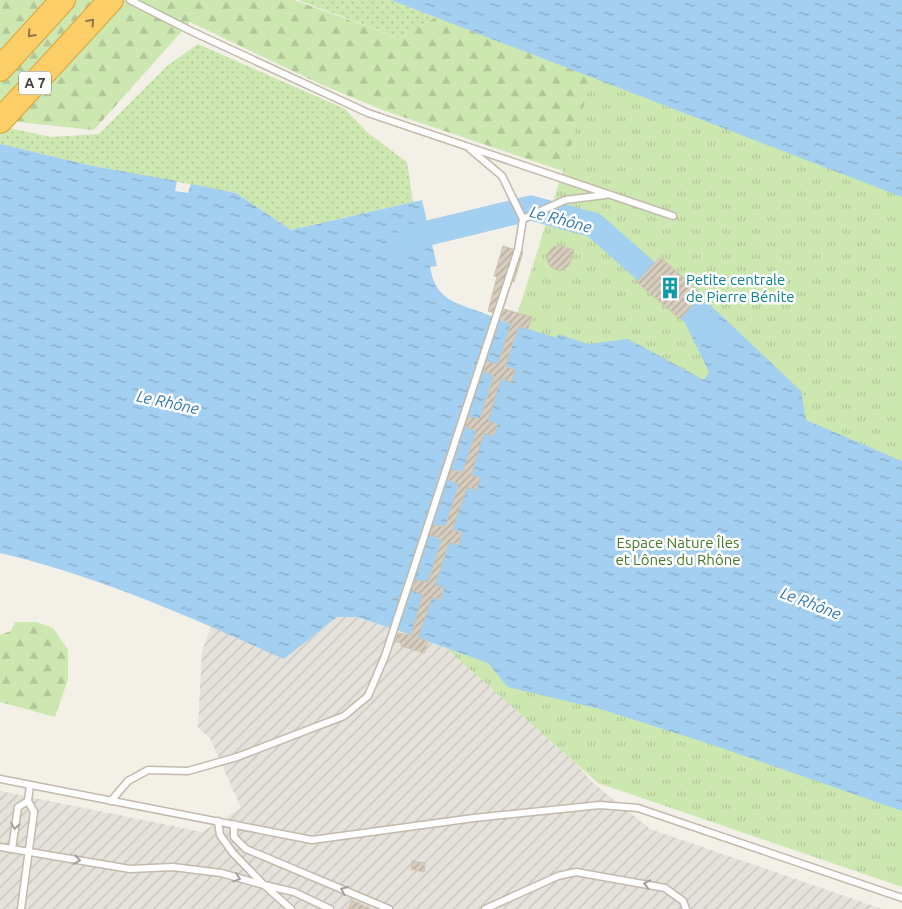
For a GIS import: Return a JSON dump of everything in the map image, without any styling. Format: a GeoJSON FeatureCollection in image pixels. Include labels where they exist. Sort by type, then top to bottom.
{"type":"FeatureCollection","features":[{"type":"Feature","properties":{"kind":"highway","name":"A 7"},"geometry":{"type":"LineString","coordinates":[[0,69],[63,0]]}},
{"type":"Feature","properties":{"kind":"highway","name":"A 7"},"geometry":{"type":"LineString","coordinates":[[0,121],[111,0]]}},
{"type":"Feature","properties":{"kind":"lane"},"geometry":{"type":"LineString","coordinates":[[130,0],[191,31],[368,113],[673,216]]}},
{"type":"Feature","properties":{"kind":"lane"},"geometry":{"type":"LineString","coordinates":[[111,801],[128,781],[148,770],[188,771],[237,757],[344,716],[368,696],[385,656],[518,250],[523,219],[502,176],[470,149]]}},
{"type":"Feature","properties":{"kind":"lane"},"geometry":{"type":"LineString","coordinates":[[523,219],[565,200],[607,194]]}},
{"type":"Feature","properties":{"kind":"lane"},"geometry":{"type":"LineString","coordinates":[[0,779],[312,840],[474,818],[600,805],[638,808],[902,898]]}},
{"type":"Feature","properties":{"kind":"lane"},"geometry":{"type":"LineString","coordinates":[[21,909],[34,812],[28,801],[30,785]]}},
{"type":"Feature","properties":{"kind":"lane"},"geometry":{"type":"LineString","coordinates":[[12,849],[18,807],[28,801]]}},
{"type":"Feature","properties":{"kind":"lane"},"geometry":{"type":"LineString","coordinates":[[218,821],[220,835],[233,853],[291,909]]}},
{"type":"Feature","properties":{"kind":"lane"},"geometry":{"type":"LineString","coordinates":[[234,824],[234,837],[246,849],[389,909]]}},
{"type":"Feature","properties":{"kind":"lane"},"geometry":{"type":"LineString","coordinates":[[0,847],[130,869],[173,867],[221,872],[294,892],[330,909]]}},
{"type":"Feature","properties":{"kind":"lane"},"geometry":{"type":"LineString","coordinates":[[485,909],[558,876],[576,872],[665,888],[683,901],[686,909]]}},
{"type":"Feature","properties":{"kind":"shaded area"},"geometry":{"type":"Polygon","coordinates":[[[337,617],[357,617],[488,663],[593,783],[650,829],[882,909],[0,909],[0,791],[202,832],[241,808],[210,738],[198,728],[202,652],[211,626],[284,659],[337,617]]]}},
{"type":"Feature","properties":{"kind":"green space"},"geometry":{"type":"Polygon","coordinates":[[[0,0],[294,0],[399,38],[436,17],[715,123],[676,209],[385,111],[318,83],[190,22],[94,130],[0,120],[0,0]]]}},
{"type":"Feature","properties":{"kind":"green space"},"geometry":{"type":"Polygon","coordinates":[[[298,0],[391,0],[436,17],[399,38],[298,0]]]}},
{"type":"Feature","properties":{"kind":"green space","name":"Espace Nature Îles et Lônes du Rhône"},"geometry":{"type":"Polygon","coordinates":[[[617,0],[902,96],[902,887],[598,783],[419,624],[617,0]]]}},
{"type":"Feature","properties":{"kind":"green space"},"geometry":{"type":"Polygon","coordinates":[[[198,44],[345,109],[368,133],[407,162],[413,202],[291,230],[236,193],[93,166],[0,144],[0,126],[51,137],[99,134],[167,66],[198,44]]]}},
{"type":"Feature","properties":{"kind":"green space"},"geometry":{"type":"Polygon","coordinates":[[[15,622],[36,622],[53,628],[68,650],[68,679],[55,717],[0,702],[0,635],[11,631],[15,622]]]}},
{"type":"Feature","properties":{"kind":"water"},"geometry":{"type":"Polygon","coordinates":[[[391,0],[902,0],[902,197],[391,0]]]}},
{"type":"Feature","properties":{"kind":"water"},"geometry":{"type":"Polygon","coordinates":[[[0,144],[93,166],[177,181],[175,191],[188,193],[191,184],[236,193],[291,230],[422,200],[437,266],[430,267],[437,287],[455,302],[511,324],[498,364],[486,362],[484,371],[494,376],[480,419],[468,417],[465,426],[476,431],[463,472],[458,470],[448,479],[459,484],[445,527],[433,525],[436,538],[442,539],[428,582],[415,580],[412,589],[423,595],[411,635],[357,617],[337,617],[284,659],[145,599],[37,562],[0,553],[0,144]]]}},
{"type":"Feature","properties":{"kind":"water"},"geometry":{"type":"Polygon","coordinates":[[[706,301],[801,391],[806,420],[902,461],[902,811],[713,745],[600,709],[508,687],[488,663],[418,638],[432,597],[440,600],[444,588],[435,585],[449,542],[458,545],[462,533],[452,530],[467,487],[476,490],[480,478],[471,475],[484,433],[493,436],[497,424],[488,421],[501,378],[511,382],[515,370],[505,366],[519,326],[557,338],[558,334],[588,344],[628,339],[704,380],[709,372],[685,323],[706,301]]]}},
{"type":"Feature","properties":{"kind":"building"},"geometry":{"type":"Polygon","coordinates":[[[503,246],[523,252],[514,282],[512,281],[504,306],[501,305],[498,314],[488,311],[497,277],[494,276],[503,246]]]}},
{"type":"Feature","properties":{"kind":"building"},"geometry":{"type":"Polygon","coordinates":[[[559,246],[568,249],[571,258],[568,267],[559,270],[550,267],[547,258],[550,249],[559,246]]]}},
{"type":"Feature","properties":{"kind":"building"},"geometry":{"type":"Polygon","coordinates":[[[566,248],[574,250],[571,260],[570,253],[566,248]]]}},
{"type":"Feature","properties":{"kind":"building","name":"Petite centrale de Pierre Bénite"},"geometry":{"type":"Polygon","coordinates":[[[660,257],[702,294],[680,319],[637,282],[660,257]]]}},
{"type":"Feature","properties":{"kind":"building"},"geometry":{"type":"Polygon","coordinates":[[[504,309],[532,317],[528,329],[519,326],[505,366],[515,370],[511,382],[501,378],[488,421],[497,424],[493,436],[484,433],[471,475],[480,478],[476,490],[467,487],[452,530],[462,533],[458,545],[449,542],[435,585],[444,588],[440,600],[432,597],[418,638],[428,641],[424,653],[401,646],[401,643],[395,641],[398,633],[411,635],[423,595],[412,590],[415,580],[428,582],[442,539],[430,535],[433,525],[445,527],[459,484],[448,479],[451,470],[463,472],[476,431],[465,426],[468,417],[480,419],[494,376],[484,371],[486,361],[498,364],[511,324],[500,319],[504,309]]]}},
{"type":"Feature","properties":{"kind":"building"},"geometry":{"type":"Polygon","coordinates":[[[412,861],[425,863],[424,872],[411,869],[412,861]]]}},
{"type":"Feature","properties":{"kind":"building"},"geometry":{"type":"Polygon","coordinates":[[[352,900],[370,909],[348,909],[352,900]]]}},
{"type":"Feature","properties":{"kind":"waterway","name":"Le Rhône"},"geometry":{"type":"LineString","coordinates":[[400,247],[412,237],[531,208],[594,225],[719,336]]}},
{"type":"Feature","properties":{"kind":"place","name":"Petite centrale de Pierre Bénite"},"geometry":{"type":"Point","coordinates":[670,288]}}]}
